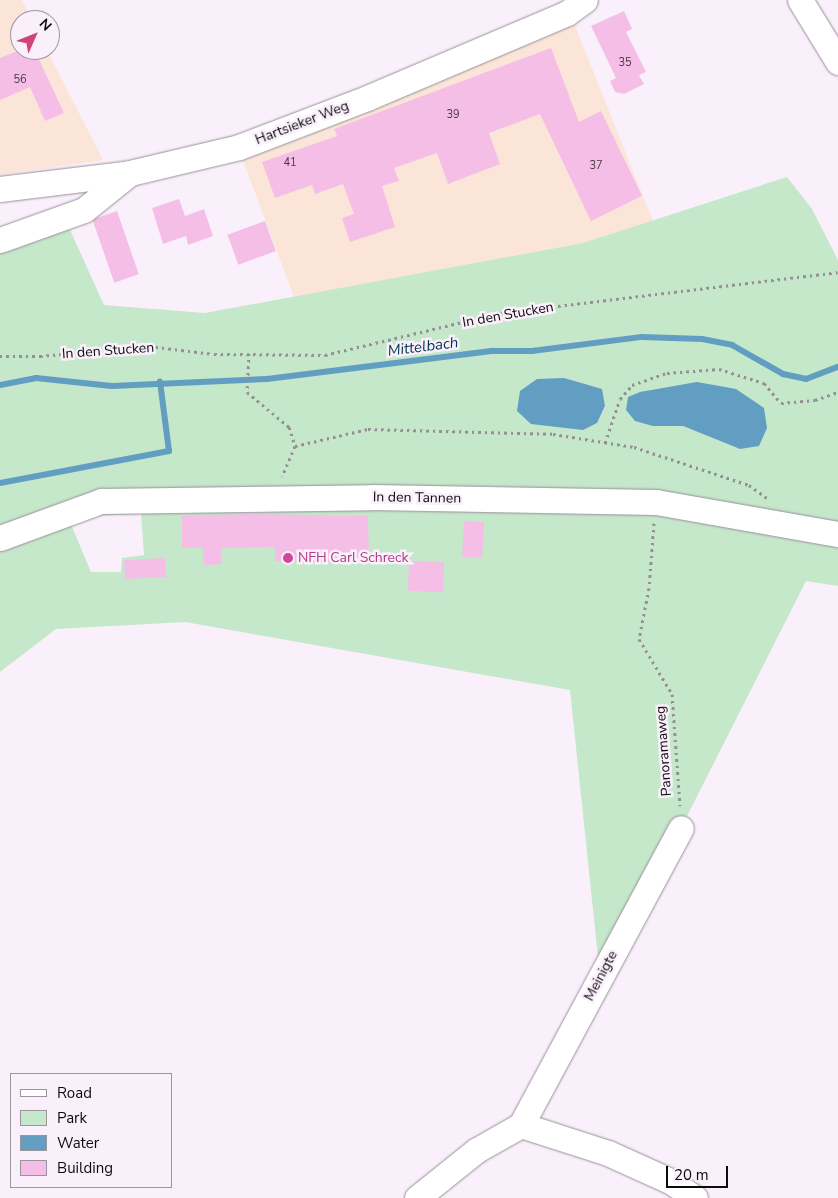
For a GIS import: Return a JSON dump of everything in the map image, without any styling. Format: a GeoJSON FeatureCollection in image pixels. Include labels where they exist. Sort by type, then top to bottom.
{"type":"FeatureCollection","features":[{"type":"Feature","properties":{"kind":"street","name":"Hartsieker Weg"},"geometry":{"type":"LineString","coordinates":[[0,189],[130,173],[248,143],[367,98],[568,14],[585,0]]}},
{"type":"Feature","properties":{"kind":"street"},"geometry":{"type":"LineString","coordinates":[[800,0],[838,62]]}},
{"type":"Feature","properties":{"kind":"street"},"geometry":{"type":"LineString","coordinates":[[0,240],[84,210],[130,173]]}},
{"type":"Feature","properties":{"kind":"street","name":"In den Tannen"},"geometry":{"type":"LineString","coordinates":[[0,538],[101,501],[372,497],[656,502],[838,534]]}},
{"type":"Feature","properties":{"kind":"street","name":"Meinigte"},"geometry":{"type":"LineString","coordinates":[[522,1125],[681,828]]}},
{"type":"Feature","properties":{"kind":"street"},"geometry":{"type":"LineString","coordinates":[[417,1198],[477,1150],[522,1125],[608,1153],[670,1181],[695,1198]]}},
{"type":"Feature","properties":{"kind":"path","name":"In den Stucken"},"geometry":{"type":"LineString","coordinates":[[0,356],[40,356],[149,346],[214,354],[325,355],[500,314],[838,272]]}},
{"type":"Feature","properties":{"kind":"path"},"geometry":{"type":"LineString","coordinates":[[249,353],[247,392],[289,427],[295,446],[279,482]]}},
{"type":"Feature","properties":{"kind":"path"},"geometry":{"type":"LineString","coordinates":[[605,442],[620,399],[632,384],[667,373],[720,369],[764,383],[781,403],[815,400],[838,392]]}},
{"type":"Feature","properties":{"kind":"path"},"geometry":{"type":"LineString","coordinates":[[295,446],[368,429],[553,434],[634,447],[749,485],[769,499]]}},
{"type":"Feature","properties":{"kind":"path","name":"Panoramaweg"},"geometry":{"type":"LineString","coordinates":[[656,502],[649,588],[639,639],[672,694],[681,828]]}},
{"type":"Feature","properties":{"kind":"shaded area"},"geometry":{"type":"Polygon","coordinates":[[[0,0],[22,0],[27,10],[10,10],[10,60],[52,60],[103,160],[0,175],[0,0]]]}},
{"type":"Feature","properties":{"kind":"shaded area"},"geometry":{"type":"Polygon","coordinates":[[[574,23],[653,221],[583,243],[294,297],[242,158],[574,23]]]}},
{"type":"Feature","properties":{"kind":"green space"},"geometry":{"type":"Polygon","coordinates":[[[787,177],[812,209],[838,260],[838,586],[806,581],[601,986],[570,690],[185,622],[56,629],[0,672],[0,245],[66,221],[104,305],[205,313],[583,243],[787,177]],[[602,389],[597,423],[605,407],[602,389]],[[764,408],[653,426],[683,426],[740,449],[764,408]],[[141,514],[96,516],[70,522],[91,572],[121,572],[122,558],[144,555],[141,514]]]}},
{"type":"Feature","properties":{"kind":"water"},"geometry":{"type":"Polygon","coordinates":[[[564,378],[602,389],[605,406],[597,423],[583,430],[531,424],[517,411],[520,391],[537,379],[564,378]]]}},
{"type":"Feature","properties":{"kind":"water"},"geometry":{"type":"Polygon","coordinates":[[[697,382],[736,389],[764,408],[767,428],[759,446],[740,449],[683,426],[653,426],[635,421],[626,410],[628,397],[640,392],[697,382]]]}},
{"type":"Feature","properties":{"kind":"building"},"geometry":{"type":"Polygon","coordinates":[[[624,11],[632,29],[626,32],[646,72],[639,75],[644,84],[624,94],[615,92],[610,81],[616,78],[591,26],[624,11]]]}},
{"type":"Feature","properties":{"kind":"building"},"geometry":{"type":"Polygon","coordinates":[[[551,48],[579,122],[601,111],[642,196],[591,221],[540,114],[489,133],[500,164],[448,184],[437,153],[394,168],[399,181],[382,186],[395,227],[350,242],[342,218],[354,214],[343,184],[315,194],[312,185],[275,198],[262,162],[337,136],[334,129],[551,48]]]}},
{"type":"Feature","properties":{"kind":"building"},"geometry":{"type":"Polygon","coordinates":[[[10,54],[10,60],[39,60],[64,113],[45,121],[30,87],[0,100],[0,58],[10,54]]]}},
{"type":"Feature","properties":{"kind":"building"},"geometry":{"type":"Polygon","coordinates":[[[179,199],[185,216],[204,209],[213,236],[188,245],[186,236],[163,244],[152,208],[179,199]]]}},
{"type":"Feature","properties":{"kind":"building"},"geometry":{"type":"Polygon","coordinates":[[[117,211],[139,274],[114,283],[92,219],[117,211]]]}},
{"type":"Feature","properties":{"kind":"building"},"geometry":{"type":"Polygon","coordinates":[[[265,221],[276,251],[238,265],[227,235],[265,221]]]}},
{"type":"Feature","properties":{"kind":"building"},"geometry":{"type":"Polygon","coordinates":[[[250,514],[368,516],[369,563],[275,561],[275,547],[221,548],[221,564],[204,565],[203,548],[182,548],[182,516],[250,514]]]}},
{"type":"Feature","properties":{"kind":"building"},"geometry":{"type":"Polygon","coordinates":[[[464,521],[484,522],[482,558],[462,557],[464,521]]]}},
{"type":"Feature","properties":{"kind":"building"},"geometry":{"type":"Polygon","coordinates":[[[165,558],[166,577],[125,579],[124,560],[165,558]]]}},
{"type":"Feature","properties":{"kind":"building"},"geometry":{"type":"Polygon","coordinates":[[[409,561],[444,562],[443,592],[408,591],[409,561]]]}},
{"type":"Feature","properties":{"kind":"waterway","name":"Mittelbach"},"geometry":{"type":"LineString","coordinates":[[0,385],[36,378],[112,386],[267,379],[493,351],[532,351],[642,337],[702,339],[732,345],[783,374],[806,379],[838,367]]}},
{"type":"Feature","properties":{"kind":"waterway"},"geometry":{"type":"LineString","coordinates":[[0,483],[169,451],[160,382]]}},
{"type":"Feature","properties":{"kind":"place","name":"NFH Carl Schreck"},"geometry":{"type":"Point","coordinates":[288,558]}}]}
